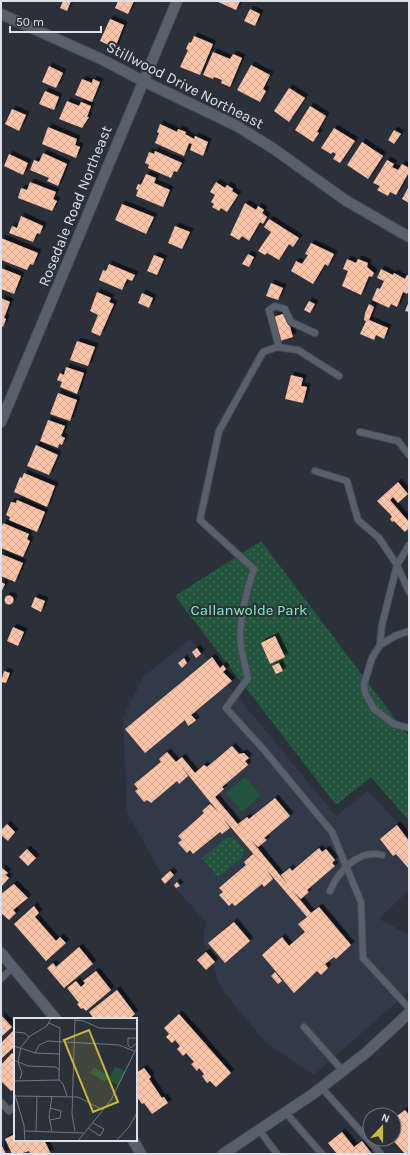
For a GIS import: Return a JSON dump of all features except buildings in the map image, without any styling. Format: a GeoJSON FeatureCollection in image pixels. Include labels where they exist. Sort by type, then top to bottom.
{"type":"FeatureCollection","features":[{"type":"Feature","properties":{"kind":"street","name":"Rosedale Road Northeast"},"geometry":{"type":"LineString","coordinates":[[1,422],[176,1]]}},
{"type":"Feature","properties":{"kind":"street","name":"Stillwood Drive Northeast"},"geometry":{"type":"LineString","coordinates":[[1,14],[101,59],[249,133],[345,200],[409,236]]}},
{"type":"Feature","properties":{"kind":"street"},"geometry":{"type":"LineString","coordinates":[[1,953],[55,1018]]}},
{"type":"Feature","properties":{"kind":"street"},"geometry":{"type":"LineString","coordinates":[[223,1154],[260,1131],[322,1087],[367,1052],[409,1013]]}},
{"type":"Feature","properties":{"kind":"street"},"geometry":{"type":"LineString","coordinates":[[134,1141],[141,1154]]}},
{"type":"Feature","properties":{"kind":"lane"},"geometry":{"type":"LineString","coordinates":[[280,347],[269,310],[275,306],[284,309],[291,322],[315,333]]}},
{"type":"Feature","properties":{"kind":"lane"},"geometry":{"type":"LineString","coordinates":[[339,376],[298,350],[280,347],[263,352],[218,431],[200,520],[254,569],[245,593],[241,646],[248,678],[226,708],[264,750],[332,832],[361,902],[363,958],[409,1008]]}},
{"type":"Feature","properties":{"kind":"lane"},"geometry":{"type":"LineString","coordinates":[[360,432],[398,441],[409,454]]}},
{"type":"Feature","properties":{"kind":"lane"},"geometry":{"type":"LineString","coordinates":[[315,471],[347,481],[358,520],[379,538],[397,564],[409,592]]}},
{"type":"Feature","properties":{"kind":"lane"},"geometry":{"type":"LineString","coordinates":[[409,545],[397,564],[382,625],[380,645],[372,658],[364,684],[365,693],[374,709],[394,724],[409,728]]}},
{"type":"Feature","properties":{"kind":"lane"},"geometry":{"type":"LineString","coordinates":[[380,645],[395,636],[409,631]]}},
{"type":"Feature","properties":{"kind":"lane"},"geometry":{"type":"LineString","coordinates":[[332,832],[338,827]]}},
{"type":"Feature","properties":{"kind":"lane"},"geometry":{"type":"LineString","coordinates":[[330,891],[333,883],[359,856],[372,852],[382,855]]}},
{"type":"Feature","properties":{"kind":"lane"},"geometry":{"type":"LineString","coordinates":[[1,979],[13,967]]}},
{"type":"Feature","properties":{"kind":"lane"},"geometry":{"type":"LineString","coordinates":[[304,1027],[343,1071]]}},
{"type":"Feature","properties":{"kind":"lane"},"geometry":{"type":"LineString","coordinates":[[322,1087],[381,1154]]}},
{"type":"Feature","properties":{"kind":"lane"},"geometry":{"type":"LineString","coordinates":[[1,1102],[9,1111],[14,1107]]}},
{"type":"Feature","properties":{"kind":"lane"},"geometry":{"type":"LineString","coordinates":[[286,1113],[322,1154]]}},
{"type":"Feature","properties":{"kind":"lane"},"geometry":{"type":"LineString","coordinates":[[260,1131],[277,1154]]}},
{"type":"Feature","properties":{"kind":"shaded area"},"geometry":{"type":"Polygon","coordinates":[[[190,639],[336,816],[368,791],[409,835],[409,890],[379,919],[409,935],[409,991],[314,1075],[265,1042],[221,988],[203,939],[206,922],[158,869],[127,812],[123,718],[143,677],[190,639]]]}},
{"type":"Feature","properties":{"kind":"green space","name":"Callanwolde Park"},"geometry":{"type":"Polygon","coordinates":[[[261,541],[409,737],[409,821],[371,777],[336,805],[175,596],[261,541]]]}},
{"type":"Feature","properties":{"kind":"green space"},"geometry":{"type":"Polygon","coordinates":[[[245,777],[261,795],[242,812],[226,793],[245,777]]]}},
{"type":"Feature","properties":{"kind":"green space"},"geometry":{"type":"Polygon","coordinates":[[[226,838],[234,838],[244,850],[243,857],[218,877],[202,858],[226,838]]]}}]}
